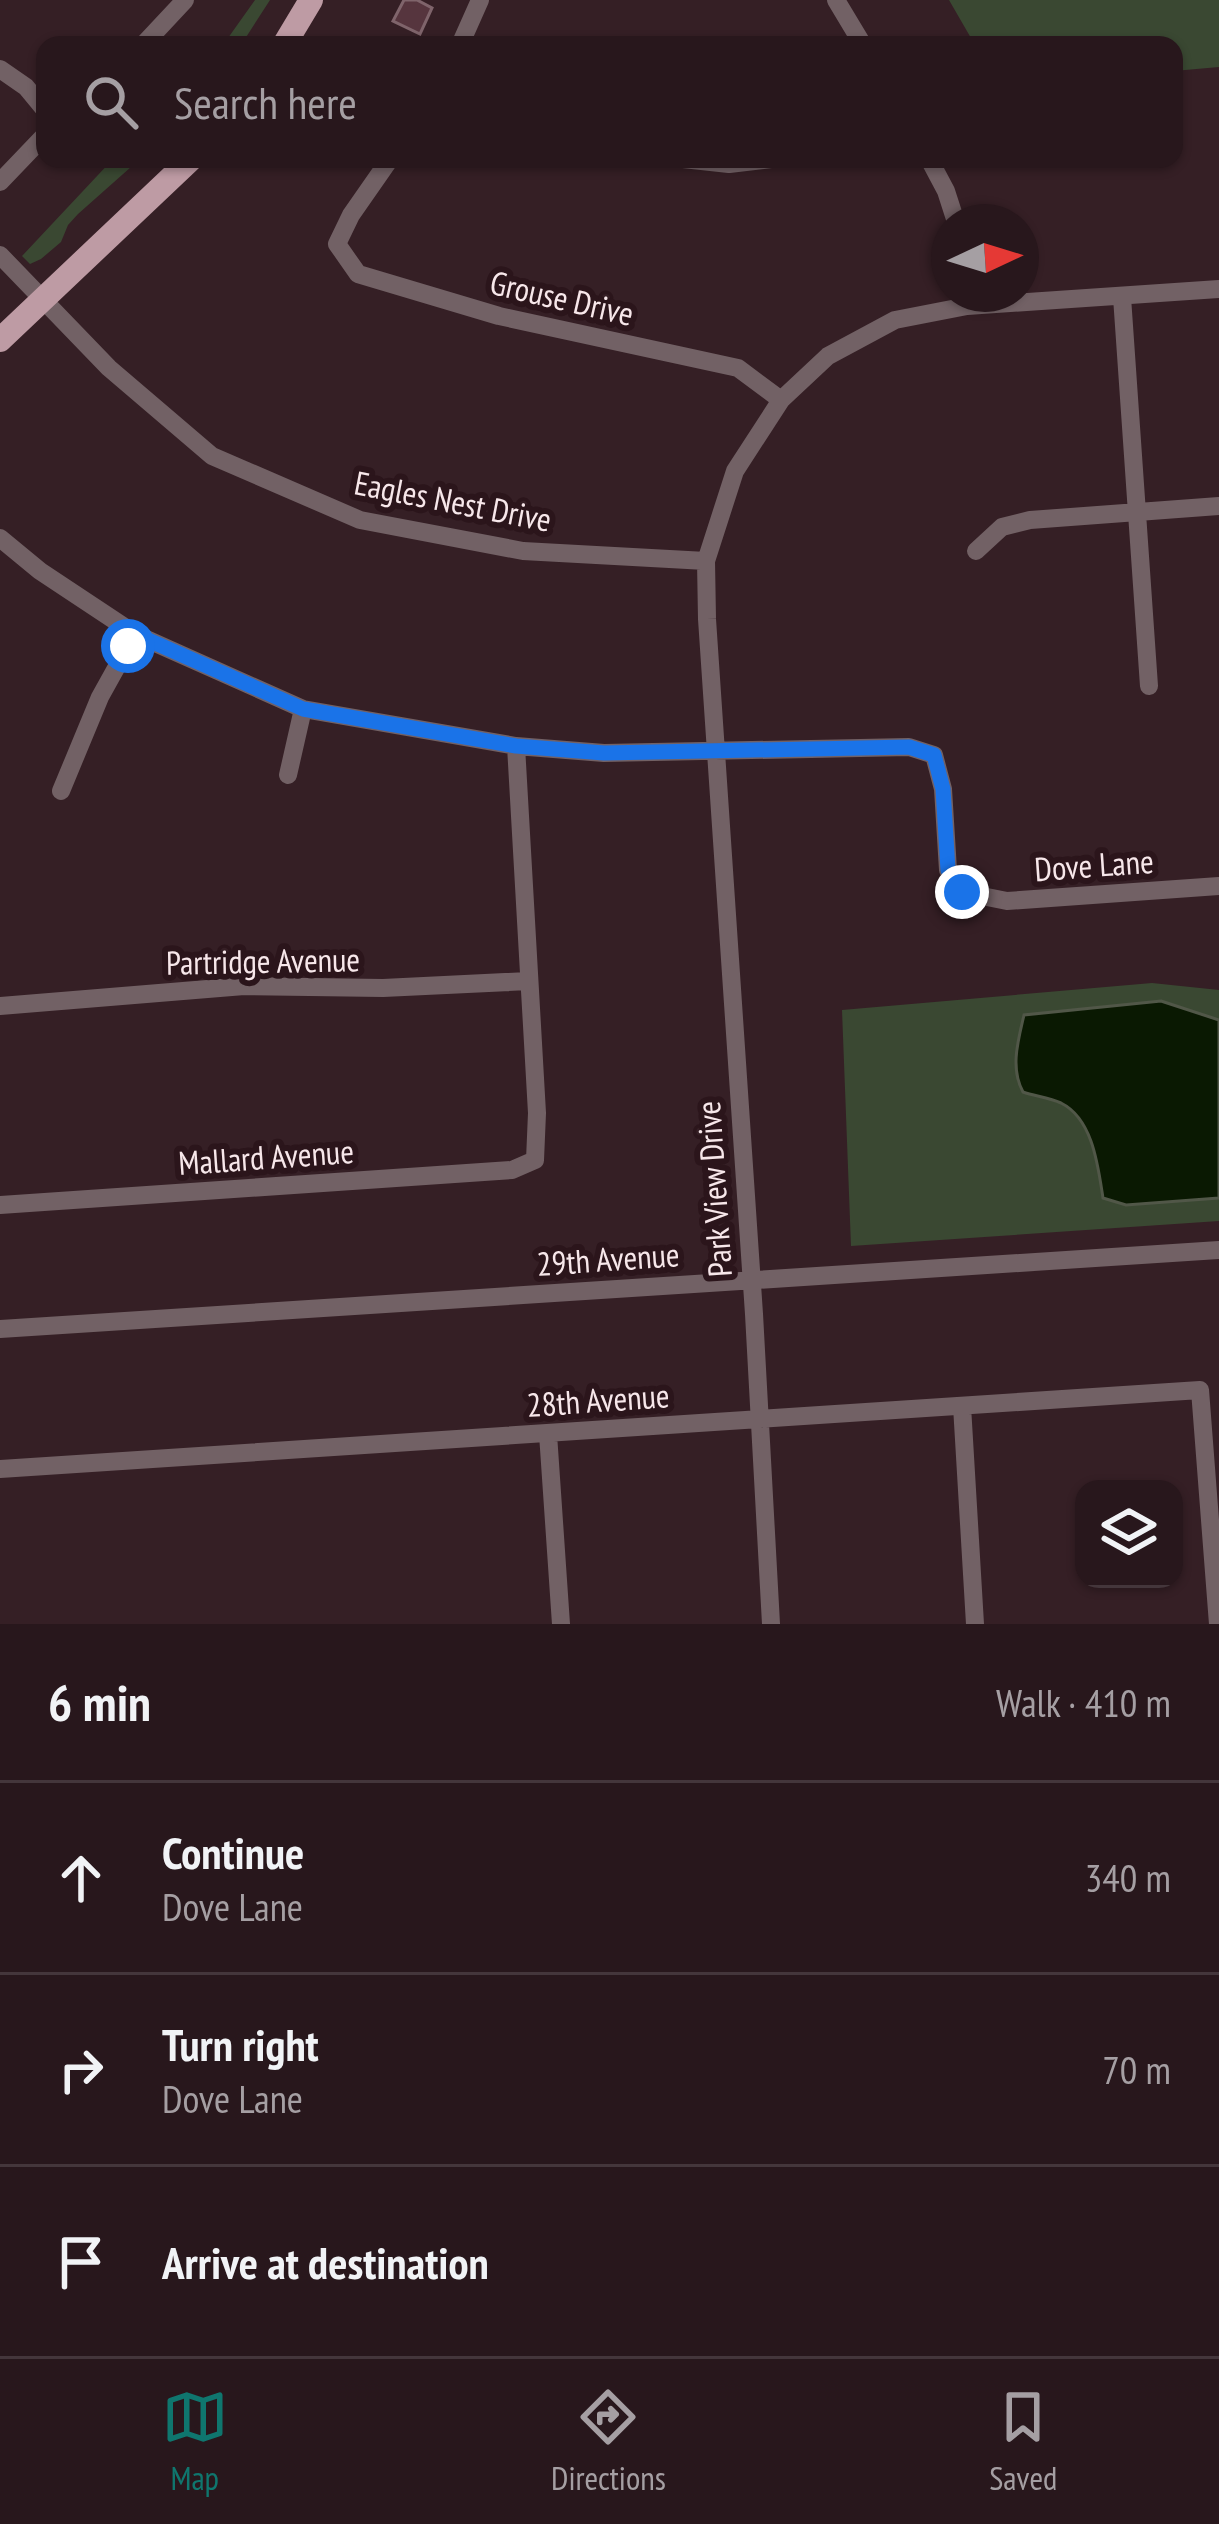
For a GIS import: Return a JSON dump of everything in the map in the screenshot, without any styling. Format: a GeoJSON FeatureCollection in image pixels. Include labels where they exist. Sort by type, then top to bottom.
{"type":"FeatureCollection","features":[{"type":"Feature","properties":{"kind":"main road"},"geometry":{"type":"LineString","coordinates":[[289,36],[311,0]]}},
{"type":"Feature","properties":{"kind":"main road"},"geometry":{"type":"LineString","coordinates":[[0,340],[182,168]]}},
{"type":"Feature","properties":{"kind":"street"},"geometry":{"type":"LineString","coordinates":[[151,36],[185,0]]}},
{"type":"Feature","properties":{"kind":"street"},"geometry":{"type":"LineString","coordinates":[[464,36],[480,0]]}},
{"type":"Feature","properties":{"kind":"street"},"geometry":{"type":"LineString","coordinates":[[836,0],[857,36]]}},
{"type":"Feature","properties":{"kind":"street"},"geometry":{"type":"LineString","coordinates":[[0,69],[36,99]]}},
{"type":"Feature","properties":{"kind":"street"},"geometry":{"type":"LineString","coordinates":[[0,182],[36,144]]}},
{"type":"Feature","properties":{"kind":"street","name":"Grouse Drive"},"geometry":{"type":"LineString","coordinates":[[383,168],[337,244],[358,274],[499,316],[738,368],[781,400]]}},
{"type":"Feature","properties":{"kind":"street"},"geometry":{"type":"LineString","coordinates":[[933,168],[950,204]]}},
{"type":"Feature","properties":{"kind":"street","name":"Eagles Nest Drive"},"geometry":{"type":"LineString","coordinates":[[0,255],[109,368],[212,456],[360,520],[523,550],[706,561]]}},
{"type":"Feature","properties":{"kind":"street"},"geometry":{"type":"LineString","coordinates":[[1039,299],[1219,289]]}},
{"type":"Feature","properties":{"kind":"street"},"geometry":{"type":"LineString","coordinates":[[1121,297],[1149,686]]}},
{"type":"Feature","properties":{"kind":"street"},"geometry":{"type":"LineString","coordinates":[[706,561],[735,472],[781,400],[828,356],[896,320],[931,310]]}},
{"type":"Feature","properties":{"kind":"street"},"geometry":{"type":"LineString","coordinates":[[976,551],[1002,527],[1030,520],[1219,506]]}},
{"type":"Feature","properties":{"kind":"street","name":"Dove Lane"},"geometry":{"type":"LineString","coordinates":[[0,538],[40,571],[135,634],[303,709],[516,746],[604,753],[909,747],[934,755],[943,789],[948,870],[962,892],[1007,901],[1219,886]]}},
{"type":"Feature","properties":{"kind":"street","name":"Park View Drive"},"geometry":{"type":"LineString","coordinates":[[706,561],[771,1624]]}},
{"type":"Feature","properties":{"kind":"street"},"geometry":{"type":"LineString","coordinates":[[61,791],[100,697],[135,634]]}},
{"type":"Feature","properties":{"kind":"street"},"geometry":{"type":"LineString","coordinates":[[288,776],[303,709]]}},
{"type":"Feature","properties":{"kind":"street"},"geometry":{"type":"LineString","coordinates":[[516,746],[527,980]]}},
{"type":"Feature","properties":{"kind":"street","name":"Partridge Avenue"},"geometry":{"type":"LineString","coordinates":[[0,1006],[244,986],[382,988],[527,980]]}},
{"type":"Feature","properties":{"kind":"street","name":"Mallard Avenue"},"geometry":{"type":"LineString","coordinates":[[0,1205],[512,1170],[535,1160],[527,980]]}},
{"type":"Feature","properties":{"kind":"street","name":"29th Avenue"},"geometry":{"type":"LineString","coordinates":[[0,1329],[1219,1250]]}},
{"type":"Feature","properties":{"kind":"street","name":"28th Avenue"},"geometry":{"type":"LineString","coordinates":[[0,1469],[1200,1390],[1218,1610]]}},
{"type":"Feature","properties":{"kind":"street"},"geometry":{"type":"LineString","coordinates":[[962,1406],[974,1624]]}},
{"type":"Feature","properties":{"kind":"street"},"geometry":{"type":"LineString","coordinates":[[548,1433],[561,1624]]}},
{"type":"Feature","properties":{"kind":"shaded area"},"geometry":{"type":"Polygon","coordinates":[[[255,0],[270,0],[247,36],[229,36],[255,0]]]}},
{"type":"Feature","properties":{"kind":"shaded area"},"geometry":{"type":"Polygon","coordinates":[[[949,0],[1219,0],[1219,67],[1183,70],[1183,36],[970,36],[949,0]]]}},
{"type":"Feature","properties":{"kind":"shaded area"},"geometry":{"type":"Polygon","coordinates":[[[105,168],[130,168],[78,214],[61,242],[41,259],[30,264],[22,256],[105,168]]]}},
{"type":"Feature","properties":{"kind":"shaded area"},"geometry":{"type":"Polygon","coordinates":[[[1152,983],[1219,990],[1219,1221],[851,1246],[842,1010],[1152,983]]]}},
{"type":"Feature","properties":{"kind":"shaded area"},"geometry":{"type":"Polygon","coordinates":[[[1161,1001],[1219,1020],[1219,1198],[1126,1205],[1103,1198],[1092,1144],[1072,1110],[1023,1092],[1017,1074],[1018,1044],[1024,1015],[1161,1001]]]}},
{"type":"Feature","properties":{"kind":"building"},"geometry":{"type":"Polygon","coordinates":[[[404,0],[432,8],[420,34],[393,21],[404,0]]]}},
{"type":"Feature","properties":{"kind":"route"},"geometry":{"type":"LineString","coordinates":[[128,646],[135,634],[303,709],[516,746],[604,753],[909,747],[934,755],[943,789],[948,870],[962,892]]}}]}
